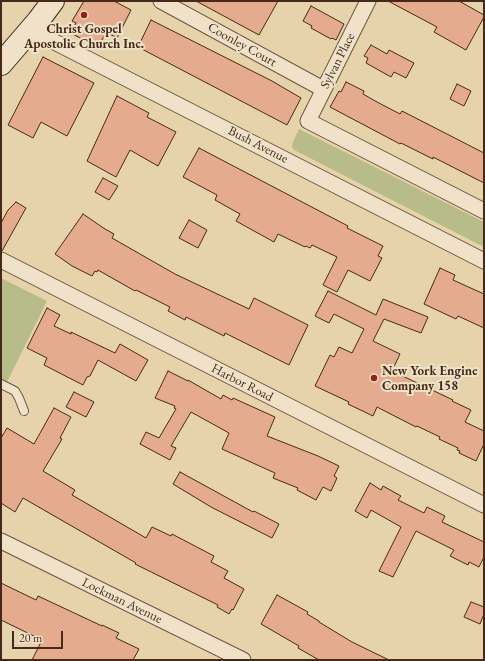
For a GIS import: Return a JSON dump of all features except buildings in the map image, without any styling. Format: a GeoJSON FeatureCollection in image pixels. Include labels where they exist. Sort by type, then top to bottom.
{"type":"FeatureCollection","features":[{"type":"Feature","properties":{"kind":"main road"},"geometry":{"type":"LineString","coordinates":[[1,64],[31,30],[53,1]]}},
{"type":"Feature","properties":{"kind":"street","name":"Coonley Court"},"geometry":{"type":"LineString","coordinates":[[161,1],[323,89]]}},
{"type":"Feature","properties":{"kind":"street","name":"Sylvan Place"},"geometry":{"type":"LineString","coordinates":[[368,1],[308,121],[484,211]]}},
{"type":"Feature","properties":{"kind":"street","name":"Bush Avenue"},"geometry":{"type":"LineString","coordinates":[[31,30],[484,261]]}},
{"type":"Feature","properties":{"kind":"street","name":"Harbor Road"},"geometry":{"type":"LineString","coordinates":[[1,260],[484,505]]}},
{"type":"Feature","properties":{"kind":"street","name":"Lockman Avenue"},"geometry":{"type":"LineString","coordinates":[[1,541],[243,660]]}},
{"type":"Feature","properties":{"kind":"lane"},"geometry":{"type":"LineString","coordinates":[[1,384],[15,391],[24,411]]}},
{"type":"Feature","properties":{"kind":"green space"},"geometry":{"type":"Polygon","coordinates":[[[299,129],[484,222],[484,247],[294,150],[292,144],[299,129]]]}},
{"type":"Feature","properties":{"kind":"green space"},"geometry":{"type":"Polygon","coordinates":[[[1,278],[47,301],[7,382],[1,379],[1,278]]]}},
{"type":"Feature","properties":{"kind":"place","name":"Christ Gospel Apostolic Church Inc."},"geometry":{"type":"Point","coordinates":[84,15]}},
{"type":"Feature","properties":{"kind":"place","name":"New York Engine Company 158"},"geometry":{"type":"Point","coordinates":[374,378]}}]}
